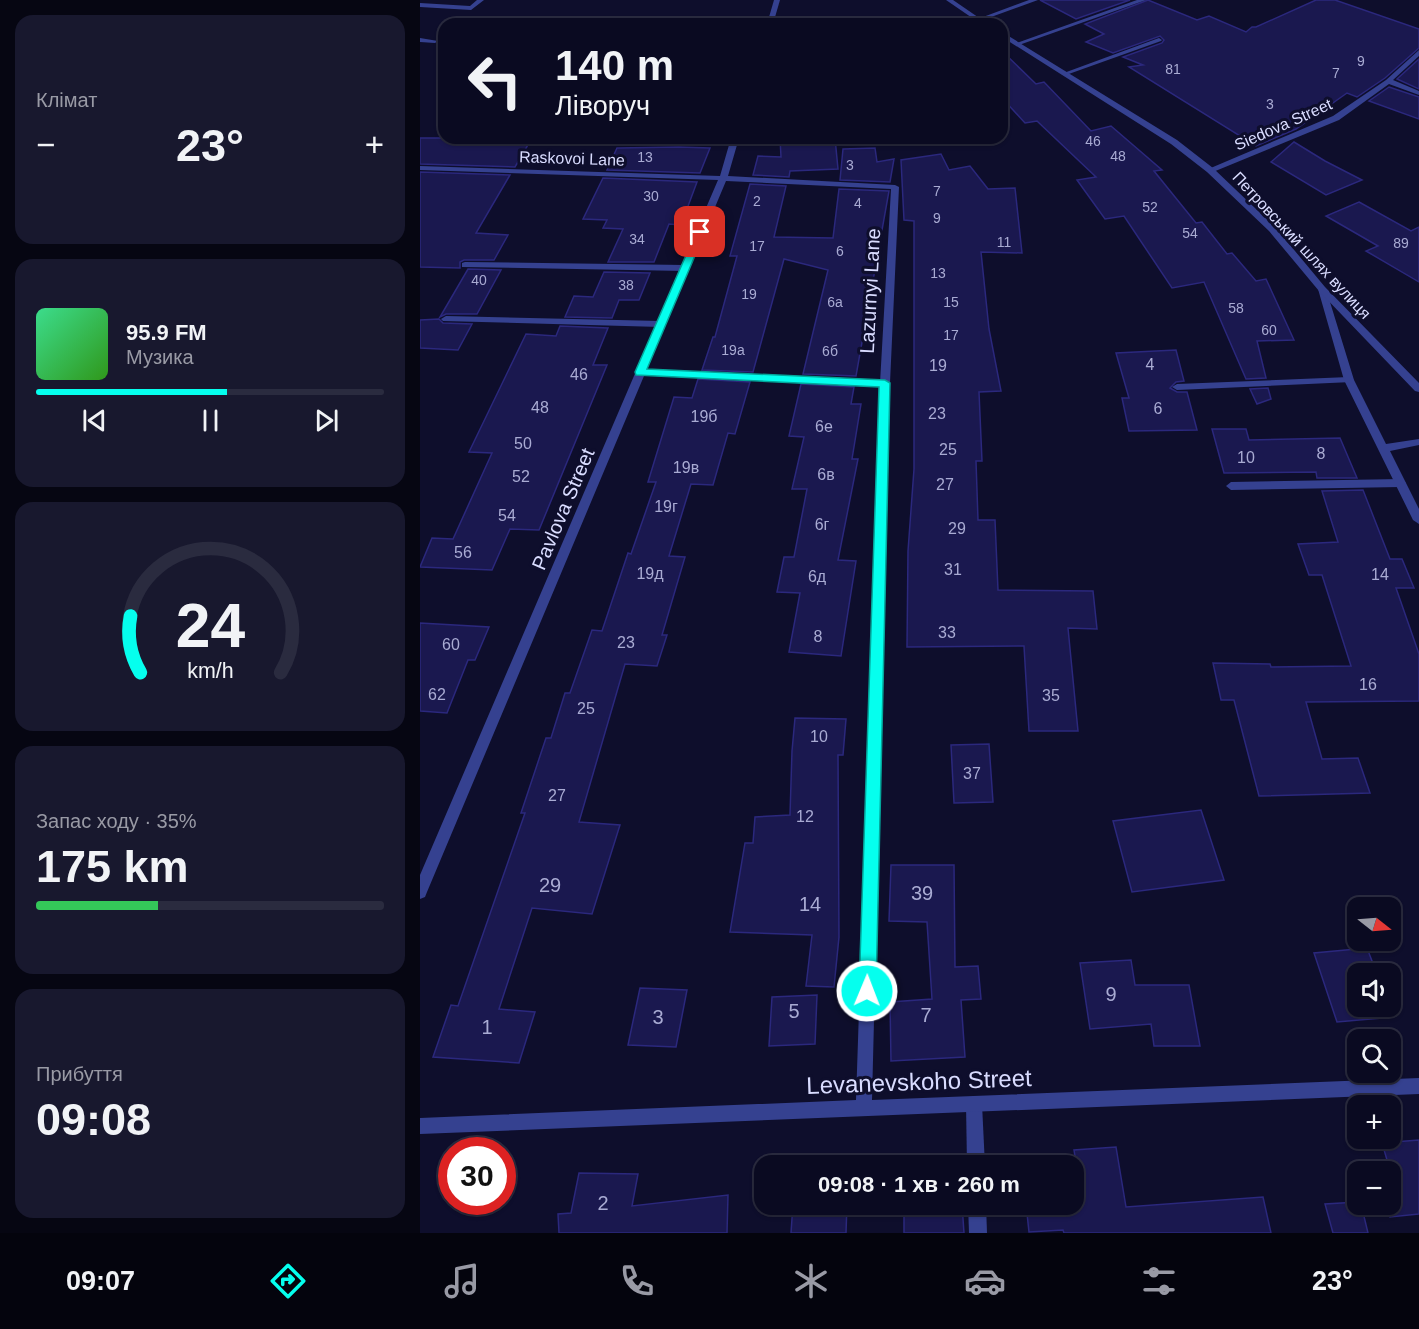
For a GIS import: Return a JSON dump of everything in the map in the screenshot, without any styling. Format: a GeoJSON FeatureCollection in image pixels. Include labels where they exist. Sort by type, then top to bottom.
{"type":"FeatureCollection","features":[{"type":"Feature","properties":{"kind":"street"},"geometry":{"type":"LineString","coordinates":[[420,5],[471,8],[481,0]]}},
{"type":"Feature","properties":{"kind":"street"},"geometry":{"type":"LineString","coordinates":[[772,18],[777,0]]}},
{"type":"Feature","properties":{"kind":"street"},"geometry":{"type":"LineString","coordinates":[[949,0],[975,18]]}},
{"type":"Feature","properties":{"kind":"street"},"geometry":{"type":"LineString","coordinates":[[984,18],[1035,0]]}},
{"type":"Feature","properties":{"kind":"street"},"geometry":{"type":"LineString","coordinates":[[1017,44],[1143,0]]}},
{"type":"Feature","properties":{"kind":"street","name":"Петровський шлях вулиця"},"geometry":{"type":"LineString","coordinates":[[1008,38],[1174,142],[1210,170],[1272,229],[1322,289],[1419,389]]}},
{"type":"Feature","properties":{"kind":"street"},"geometry":{"type":"LineString","coordinates":[[420,40],[435,41]]}},
{"type":"Feature","properties":{"kind":"street"},"geometry":{"type":"LineString","coordinates":[[1064,74],[1158,40]]}},
{"type":"Feature","properties":{"kind":"street","name":"Siedova Street"},"geometry":{"type":"LineString","coordinates":[[1210,170],[1336,118],[1388,81],[1419,52]]}},
{"type":"Feature","properties":{"kind":"street"},"geometry":{"type":"LineString","coordinates":[[1388,81],[1419,93]]}},
{"type":"Feature","properties":{"kind":"street","name":"Pavlova Street"},"geometry":{"type":"LineString","coordinates":[[420,892],[723,178],[733,144]]}},
{"type":"Feature","properties":{"kind":"street","name":"Raskovoi Lane"},"geometry":{"type":"LineString","coordinates":[[420,168],[723,178]]}},
{"type":"Feature","properties":{"kind":"street","name":"Lazurnyi Lane"},"geometry":{"type":"LineString","coordinates":[[723,178],[895,187],[885,383],[864,1108]]}},
{"type":"Feature","properties":{"kind":"street"},"geometry":{"type":"LineString","coordinates":[[465,266],[685,268]]}},
{"type":"Feature","properties":{"kind":"street"},"geometry":{"type":"LineString","coordinates":[[1322,289],[1349,380],[1419,520]]}},
{"type":"Feature","properties":{"kind":"street"},"geometry":{"type":"LineString","coordinates":[[446,319],[661,324]]}},
{"type":"Feature","properties":{"kind":"street"},"geometry":{"type":"LineString","coordinates":[[640,372],[885,383]]}},
{"type":"Feature","properties":{"kind":"street"},"geometry":{"type":"LineString","coordinates":[[1177,387],[1349,380]]}},
{"type":"Feature","properties":{"kind":"street"},"geometry":{"type":"LineString","coordinates":[[1384,448],[1419,442]]}},
{"type":"Feature","properties":{"kind":"street"},"geometry":{"type":"LineString","coordinates":[[1231,486],[1401,483]]}},
{"type":"Feature","properties":{"kind":"street","name":"Levanevskoho Street"},"geometry":{"type":"LineString","coordinates":[[420,1126],[1419,1086]]}},
{"type":"Feature","properties":{"kind":"street"},"geometry":{"type":"LineString","coordinates":[[974,1104],[976,1155]]}},
{"type":"Feature","properties":{"kind":"street"},"geometry":{"type":"LineString","coordinates":[[977,1215],[978,1233]]}},
{"type":"Feature","properties":{"kind":"building"},"geometry":{"type":"Polygon","coordinates":[[[1040,0],[1130,0],[1076,19],[1040,0]]]}},
{"type":"Feature","properties":{"kind":"building"},"geometry":{"type":"Polygon","coordinates":[[[1148,0],[1197,20],[1209,16],[1246,32],[1252,27],[1316,0],[1335,0],[1419,29],[1419,48],[1385,78],[1357,97],[1347,93],[1296,129],[1256,146],[1129,67],[1143,65],[1123,57],[1162,43],[1164,40],[1160,36],[1113,53],[1086,42],[1104,34],[1085,24],[1148,0]]]}},
{"type":"Feature","properties":{"kind":"building"},"geometry":{"type":"Polygon","coordinates":[[[1008,57],[1036,84],[1044,82],[1091,131],[1111,126],[1162,170],[1154,171],[1196,223],[1202,222],[1227,254],[1232,253],[1256,281],[1266,279],[1294,340],[1257,341],[1266,378],[1246,379],[1204,282],[1172,288],[1124,216],[1105,219],[1077,180],[1096,177],[1037,121],[1025,123],[1008,105],[1008,57]]]}},
{"type":"Feature","properties":{"kind":"building"},"geometry":{"type":"Polygon","coordinates":[[[1419,59],[1419,89],[1397,79],[1419,59]]]}},
{"type":"Feature","properties":{"kind":"building"},"geometry":{"type":"Polygon","coordinates":[[[1389,87],[1419,97],[1419,119],[1369,101],[1389,87]]]}},
{"type":"Feature","properties":{"kind":"building"},"geometry":{"type":"Polygon","coordinates":[[[420,138],[438,138],[438,144],[528,144],[515,167],[420,164],[420,138]]]}},
{"type":"Feature","properties":{"kind":"building"},"geometry":{"type":"Polygon","coordinates":[[[1294,142],[1362,180],[1326,195],[1271,162],[1294,142]]]}},
{"type":"Feature","properties":{"kind":"building"},"geometry":{"type":"Polygon","coordinates":[[[780,144],[836,144],[838,169],[790,171],[789,177],[753,175],[758,156],[781,157],[780,144]]]}},
{"type":"Feature","properties":{"kind":"building"},"geometry":{"type":"Polygon","coordinates":[[[617,148],[710,148],[700,173],[607,170],[617,148]]]}},
{"type":"Feature","properties":{"kind":"building"},"geometry":{"type":"Polygon","coordinates":[[[875,148],[877,162],[894,159],[890,182],[840,180],[843,149],[875,148]]]}},
{"type":"Feature","properties":{"kind":"building"},"geometry":{"type":"Polygon","coordinates":[[[941,154],[949,170],[970,166],[988,189],[1015,188],[1022,253],[981,252],[989,329],[1001,391],[979,392],[982,461],[976,461],[978,520],[995,520],[998,590],[1093,591],[1097,629],[1068,628],[1078,731],[1029,731],[1024,646],[907,647],[908,551],[914,469],[914,221],[904,220],[901,160],[941,154]]]}},
{"type":"Feature","properties":{"kind":"building"},"geometry":{"type":"Polygon","coordinates":[[[420,172],[510,175],[476,233],[508,235],[494,260],[464,260],[460,262],[460,268],[420,267],[420,172]]]}},
{"type":"Feature","properties":{"kind":"building"},"geometry":{"type":"Polygon","coordinates":[[[603,178],[697,182],[681,225],[669,224],[654,262],[608,262],[623,229],[603,228],[607,220],[583,219],[603,178]]]}},
{"type":"Feature","properties":{"kind":"building"},"geometry":{"type":"Polygon","coordinates":[[[750,184],[786,186],[774,237],[833,238],[839,189],[889,191],[856,376],[803,374],[828,270],[784,259],[753,372],[702,370],[713,337],[715,337],[737,256],[730,256],[750,184]]]}},
{"type":"Feature","properties":{"kind":"building"},"geometry":{"type":"Polygon","coordinates":[[[1359,202],[1411,231],[1419,227],[1419,282],[1366,251],[1378,246],[1326,216],[1359,202]]]}},
{"type":"Feature","properties":{"kind":"building"},"geometry":{"type":"Polygon","coordinates":[[[468,269],[501,270],[477,314],[446,314],[440,317],[468,269]]]}},
{"type":"Feature","properties":{"kind":"building"},"geometry":{"type":"Polygon","coordinates":[[[604,272],[650,273],[639,300],[619,300],[612,318],[565,317],[574,296],[593,297],[604,272]]]}},
{"type":"Feature","properties":{"kind":"building"},"geometry":{"type":"Polygon","coordinates":[[[439,319],[443,323],[472,324],[458,350],[420,348],[420,320],[439,319]]]}},
{"type":"Feature","properties":{"kind":"building"},"geometry":{"type":"Polygon","coordinates":[[[560,326],[608,328],[593,365],[607,365],[539,530],[510,529],[492,570],[420,567],[432,538],[453,539],[492,453],[469,452],[526,334],[556,336],[560,326]]]}},
{"type":"Feature","properties":{"kind":"building"},"geometry":{"type":"Polygon","coordinates":[[[1176,350],[1184,381],[1176,382],[1170,388],[1177,392],[1187,392],[1197,430],[1129,431],[1122,398],[1129,398],[1116,353],[1176,350]]]}},
{"type":"Feature","properties":{"kind":"building"},"geometry":{"type":"Polygon","coordinates":[[[698,379],[750,382],[735,434],[728,433],[713,485],[691,484],[669,556],[685,557],[662,635],[667,635],[657,666],[625,664],[579,822],[620,825],[592,914],[532,908],[499,1009],[535,1012],[519,1063],[433,1057],[451,1005],[458,1006],[525,813],[521,813],[546,738],[551,738],[565,693],[570,693],[592,630],[602,631],[628,553],[631,554],[656,482],[648,482],[674,397],[692,398],[698,379]]]}},
{"type":"Feature","properties":{"kind":"building"},"geometry":{"type":"Polygon","coordinates":[[[801,384],[854,387],[851,404],[861,404],[852,459],[858,459],[838,560],[856,561],[841,656],[789,652],[800,593],[777,592],[784,557],[794,557],[807,489],[792,489],[804,437],[789,436],[801,384]]]}},
{"type":"Feature","properties":{"kind":"building"},"geometry":{"type":"Polygon","coordinates":[[[1268,388],[1271,399],[1257,404],[1250,389],[1268,388]]]}},
{"type":"Feature","properties":{"kind":"building"},"geometry":{"type":"Polygon","coordinates":[[[1212,429],[1246,429],[1249,440],[1340,438],[1357,478],[1317,478],[1316,472],[1224,473],[1212,429]]]}},
{"type":"Feature","properties":{"kind":"building"},"geometry":{"type":"Polygon","coordinates":[[[1363,490],[1390,559],[1402,559],[1414,588],[1396,588],[1419,654],[1419,701],[1306,702],[1322,759],[1358,758],[1370,793],[1259,796],[1234,700],[1221,700],[1213,663],[1270,664],[1271,667],[1351,666],[1322,575],[1309,575],[1298,544],[1338,542],[1322,491],[1363,490]]]}},
{"type":"Feature","properties":{"kind":"building"},"geometry":{"type":"Polygon","coordinates":[[[420,623],[489,627],[475,660],[468,660],[447,713],[420,711],[420,623]]]}},
{"type":"Feature","properties":{"kind":"building"},"geometry":{"type":"Polygon","coordinates":[[[795,718],[846,719],[843,755],[838,755],[839,937],[834,987],[806,986],[812,935],[730,932],[745,843],[753,843],[755,817],[790,815],[795,718]]]}},
{"type":"Feature","properties":{"kind":"building"},"geometry":{"type":"Polygon","coordinates":[[[989,744],[993,802],[954,803],[951,745],[989,744]]]}},
{"type":"Feature","properties":{"kind":"building"},"geometry":{"type":"Polygon","coordinates":[[[1201,810],[1224,880],[1132,892],[1113,821],[1201,810]]]}},
{"type":"Feature","properties":{"kind":"building"},"geometry":{"type":"Polygon","coordinates":[[[891,865],[954,865],[955,967],[978,966],[981,999],[961,1000],[965,1057],[891,1061],[890,1002],[932,999],[927,922],[889,921],[891,865]]]}},
{"type":"Feature","properties":{"kind":"building"},"geometry":{"type":"Polygon","coordinates":[[[1347,950],[1368,951],[1373,963],[1347,963],[1347,1017],[1393,1017],[1337,1022],[1314,953],[1347,950]]]}},
{"type":"Feature","properties":{"kind":"building"},"geometry":{"type":"Polygon","coordinates":[[[1131,960],[1135,985],[1189,985],[1200,1046],[1154,1046],[1151,1024],[1090,1029],[1080,963],[1131,960]]]}},
{"type":"Feature","properties":{"kind":"building"},"geometry":{"type":"Polygon","coordinates":[[[640,988],[687,990],[676,1047],[628,1045],[640,988]]]}},
{"type":"Feature","properties":{"kind":"building"},"geometry":{"type":"Polygon","coordinates":[[[817,995],[815,1044],[769,1046],[772,997],[817,995]]]}},
{"type":"Feature","properties":{"kind":"building"},"geometry":{"type":"Polygon","coordinates":[[[1419,1140],[1419,1214],[1390,1217],[1390,1215],[1401,1215],[1401,1161],[1387,1161],[1384,1149],[1401,1149],[1401,1141],[1419,1140]]]}},
{"type":"Feature","properties":{"kind":"building"},"geometry":{"type":"Polygon","coordinates":[[[1116,1147],[1126,1207],[1263,1197],[1271,1233],[1064,1233],[1063,1230],[1029,1232],[1027,1215],[1084,1215],[1084,1155],[1075,1155],[1074,1150],[1116,1147]]]}},
{"type":"Feature","properties":{"kind":"building"},"geometry":{"type":"Polygon","coordinates":[[[579,1173],[638,1174],[632,1206],[728,1195],[727,1233],[559,1233],[558,1214],[571,1213],[579,1173]]]}},
{"type":"Feature","properties":{"kind":"building"},"geometry":{"type":"Polygon","coordinates":[[[1347,1203],[1347,1215],[1364,1215],[1368,1233],[1333,1233],[1325,1204],[1347,1203]]]}},
{"type":"Feature","properties":{"kind":"building"},"geometry":{"type":"Polygon","coordinates":[[[792,1215],[847,1215],[846,1233],[791,1233],[792,1215]]]}},
{"type":"Feature","properties":{"kind":"building"},"geometry":{"type":"Polygon","coordinates":[[[904,1215],[963,1215],[964,1233],[904,1233],[904,1215]]]}},
{"type":"Feature","properties":{"kind":"route"},"geometry":{"type":"LineString","coordinates":[[700,232],[640,372],[885,383],[867,991]]}}]}
